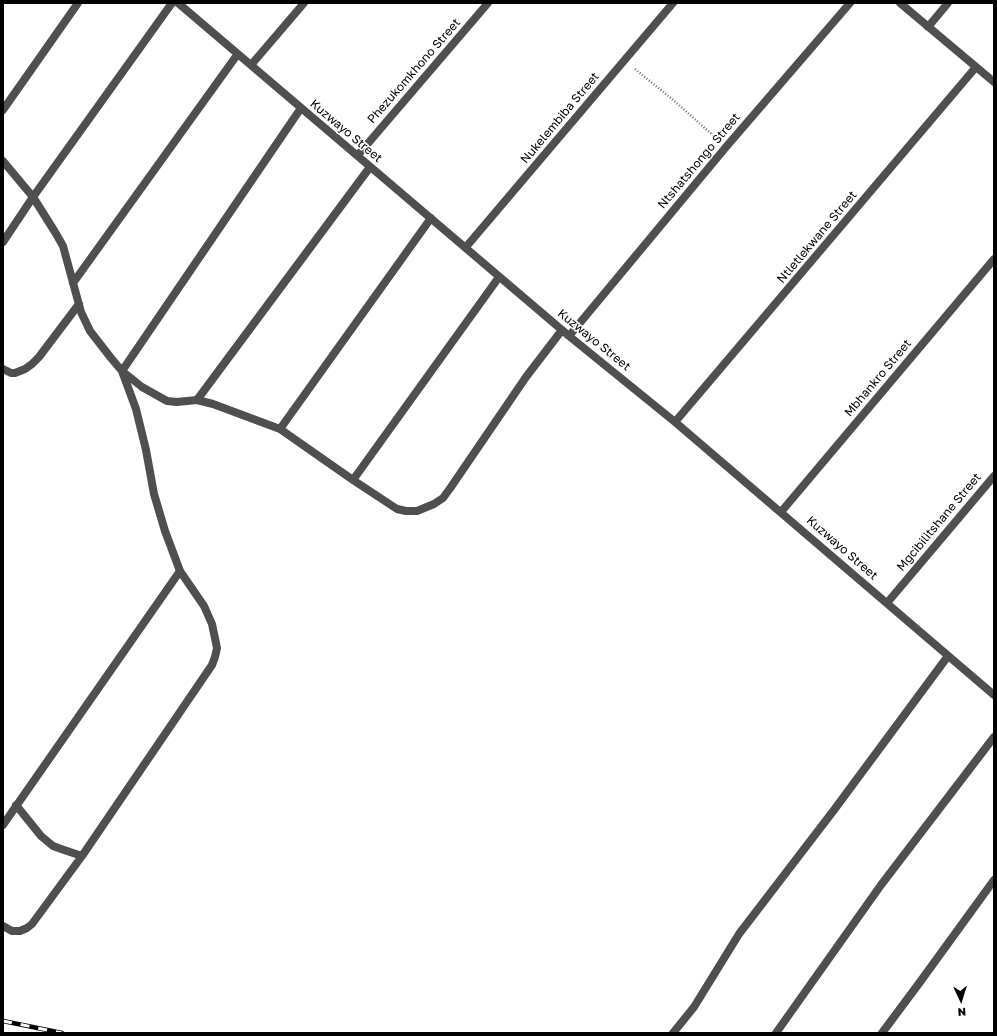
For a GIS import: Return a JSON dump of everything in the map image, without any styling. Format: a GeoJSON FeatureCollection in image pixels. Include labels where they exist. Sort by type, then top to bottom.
{"type":"FeatureCollection","features":[{"type":"Feature","properties":{"kind":"street"},"geometry":{"type":"LineString","coordinates":[[3,110],[78,3]]}},
{"type":"Feature","properties":{"kind":"street"},"geometry":{"type":"LineString","coordinates":[[3,242],[33,197],[172,3]]}},
{"type":"Feature","properties":{"kind":"street","name":"Kuzwayo Street"},"geometry":{"type":"LineString","coordinates":[[178,3],[569,336],[675,422],[993,693]]}},
{"type":"Feature","properties":{"kind":"street"},"geometry":{"type":"LineString","coordinates":[[251,65],[304,3]]}},
{"type":"Feature","properties":{"kind":"street","name":"Phezukomkhono Street"},"geometry":{"type":"LineString","coordinates":[[358,155],[488,3]]}},
{"type":"Feature","properties":{"kind":"street","name":"Nukelembiba Street"},"geometry":{"type":"LineString","coordinates":[[466,247],[673,3]]}},
{"type":"Feature","properties":{"kind":"street","name":"Ntshatshongo Street"},"geometry":{"type":"LineString","coordinates":[[569,336],[726,147],[850,3]]}},
{"type":"Feature","properties":{"kind":"street"},"geometry":{"type":"LineString","coordinates":[[900,3],[994,82]]}},
{"type":"Feature","properties":{"kind":"street"},"geometry":{"type":"LineString","coordinates":[[928,27],[948,3]]}},
{"type":"Feature","properties":{"kind":"street"},"geometry":{"type":"LineString","coordinates":[[73,283],[238,55]]}},
{"type":"Feature","properties":{"kind":"street","name":"Ntletlekwane Street"},"geometry":{"type":"LineString","coordinates":[[675,422],[976,67]]}},
{"type":"Feature","properties":{"kind":"street"},"geometry":{"type":"LineString","coordinates":[[122,371],[300,108]]}},
{"type":"Feature","properties":{"kind":"street"},"geometry":{"type":"LineString","coordinates":[[3,161],[33,197],[56,232],[63,246],[79,304],[90,331],[122,371],[142,387],[168,401],[177,402],[197,400],[213,404],[280,429],[397,509],[417,511],[434,504],[443,498],[452,487],[512,396],[562,330]]}},
{"type":"Feature","properties":{"kind":"street"},"geometry":{"type":"LineString","coordinates":[[197,400],[370,167]]}},
{"type":"Feature","properties":{"kind":"street"},"geometry":{"type":"LineString","coordinates":[[280,429],[431,218]]}},
{"type":"Feature","properties":{"kind":"street","name":"Mbhankro Street"},"geometry":{"type":"LineString","coordinates":[[781,512],[994,259]]}},
{"type":"Feature","properties":{"kind":"street"},"geometry":{"type":"LineString","coordinates":[[353,480],[500,277]]}},
{"type":"Feature","properties":{"kind":"street"},"geometry":{"type":"LineString","coordinates":[[3,370],[14,373],[32,364],[43,352],[79,304]]}},
{"type":"Feature","properties":{"kind":"street"},"geometry":{"type":"LineString","coordinates":[[3,926],[12,930],[20,931],[32,924],[82,856],[212,665],[217,648],[212,624],[204,606],[180,571],[164,531],[154,494],[138,416],[122,371]]}},
{"type":"Feature","properties":{"kind":"street","name":"Mgcibilitshane Street"},"geometry":{"type":"LineString","coordinates":[[887,603],[994,476]]}},
{"type":"Feature","properties":{"kind":"street"},"geometry":{"type":"LineString","coordinates":[[3,825],[180,571]]}},
{"type":"Feature","properties":{"kind":"street"},"geometry":{"type":"LineString","coordinates":[[673,1033],[694,1007],[740,934],[948,656]]}},
{"type":"Feature","properties":{"kind":"street"},"geometry":{"type":"LineString","coordinates":[[776,1033],[886,879],[994,737]]}},
{"type":"Feature","properties":{"kind":"street"},"geometry":{"type":"LineString","coordinates":[[16,805],[40,836],[53,846],[82,856]]}},
{"type":"Feature","properties":{"kind":"street"},"geometry":{"type":"LineString","coordinates":[[882,1033],[994,880]]}},
{"type":"Feature","properties":{"kind":"path"},"geometry":{"type":"LineString","coordinates":[[625,60],[672,98],[726,147]]}},
{"type":"Feature","properties":{"kind":"railway"},"geometry":{"type":"LineString","coordinates":[[3,1021],[62,1033]]}}]}
